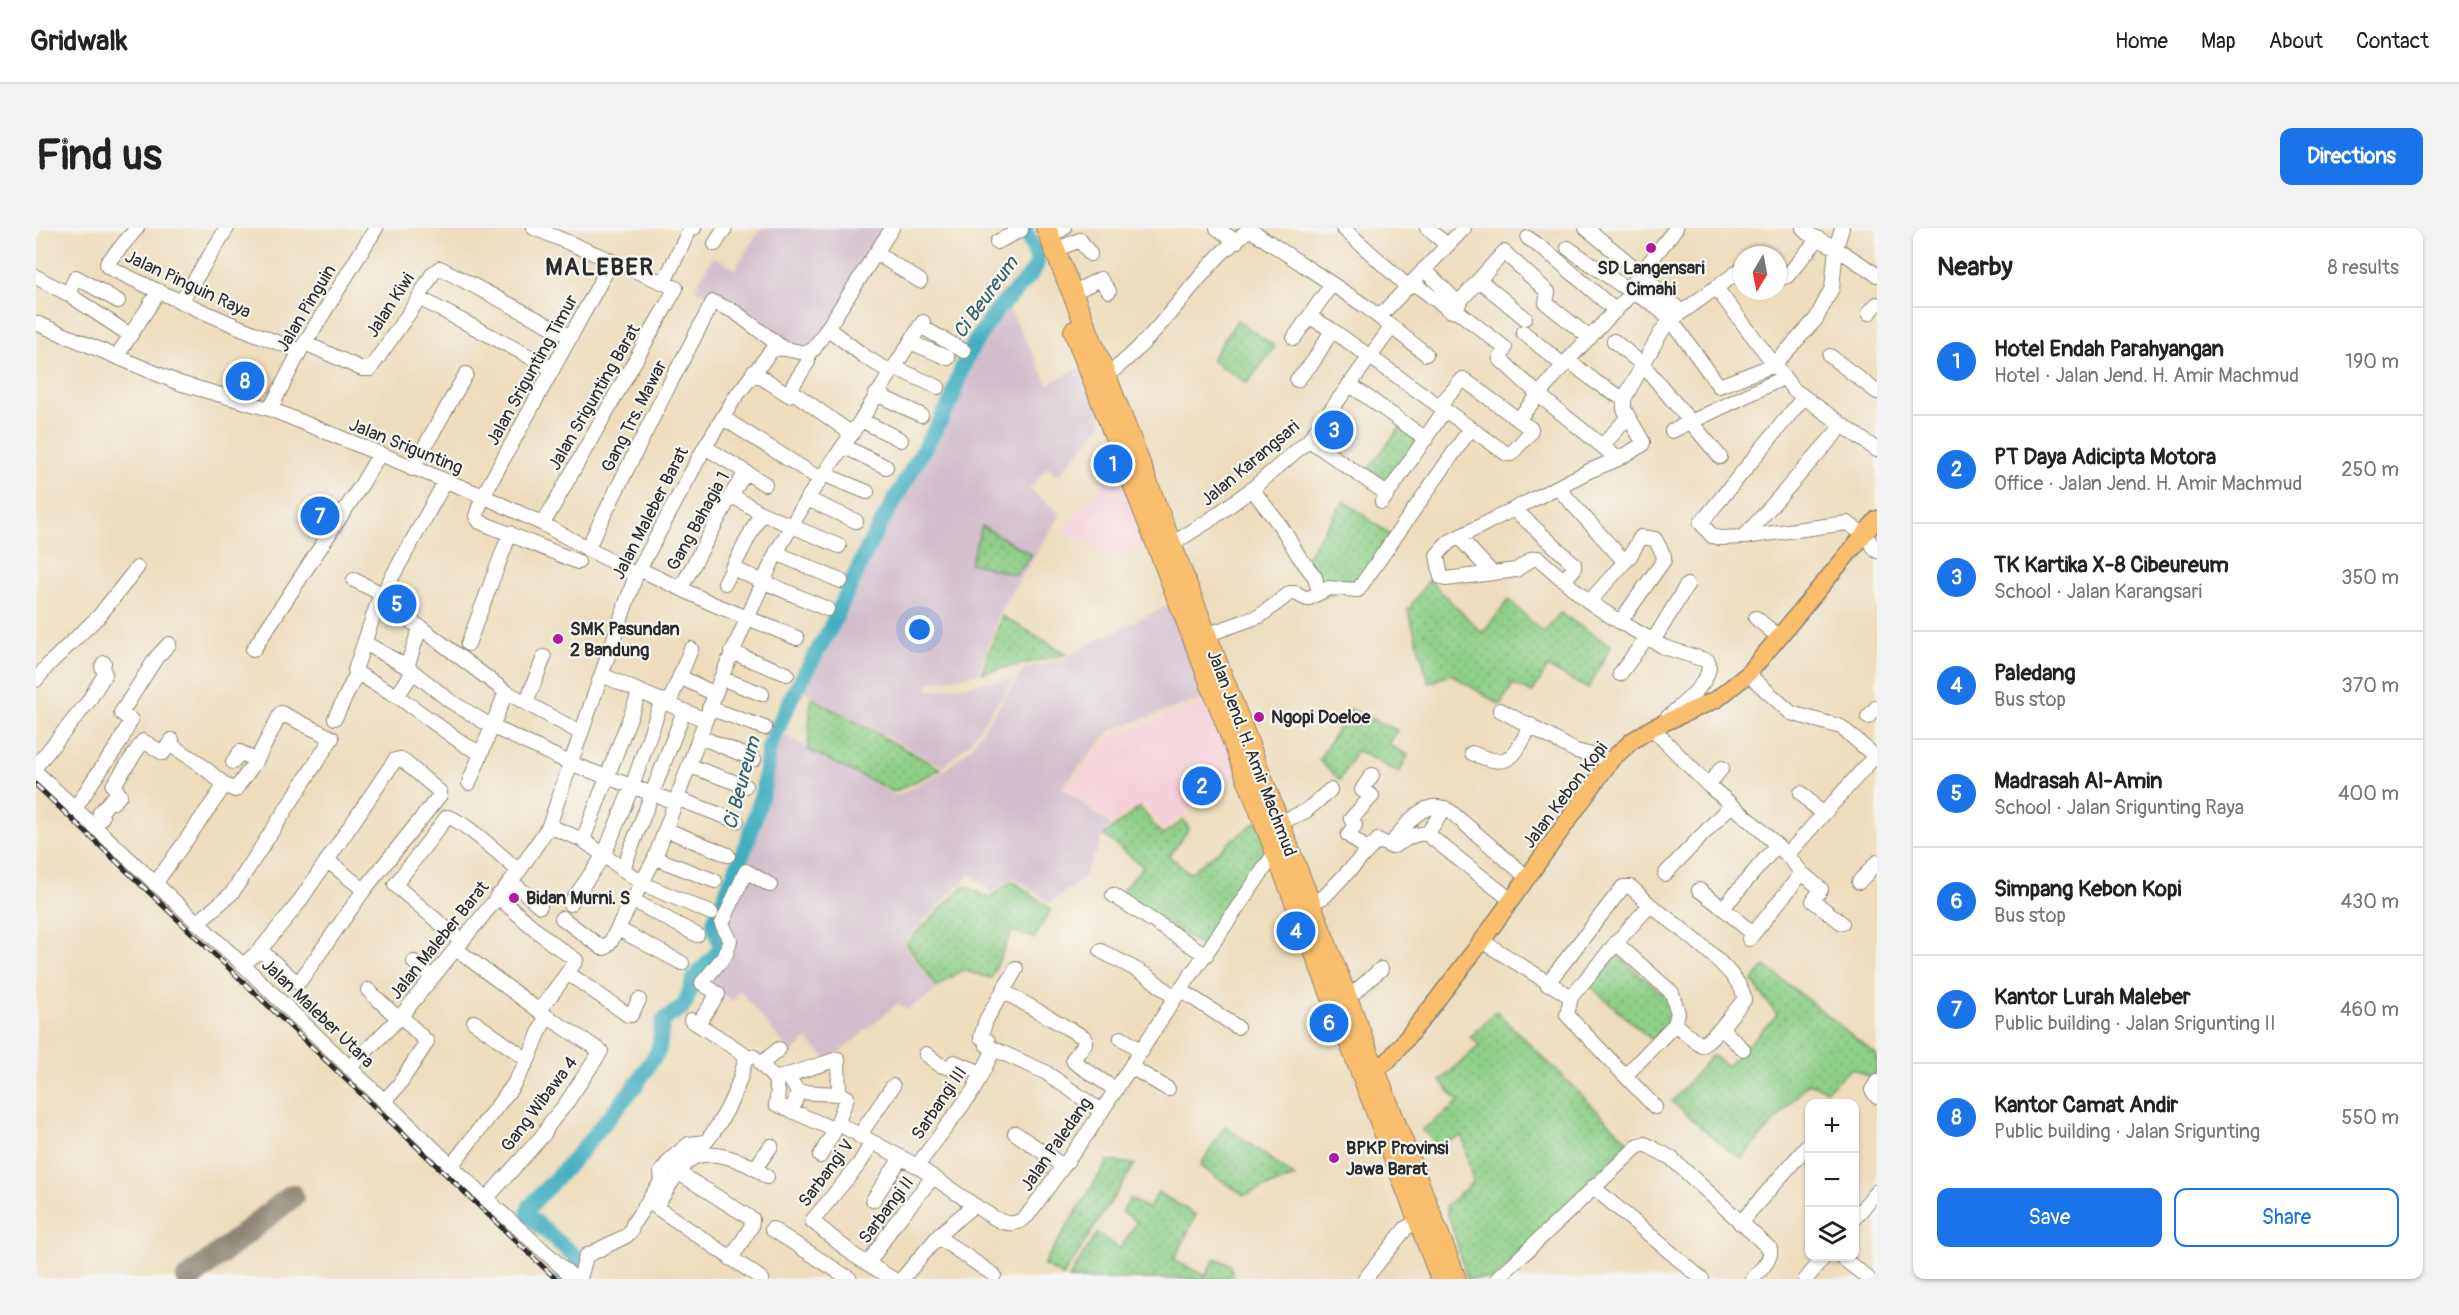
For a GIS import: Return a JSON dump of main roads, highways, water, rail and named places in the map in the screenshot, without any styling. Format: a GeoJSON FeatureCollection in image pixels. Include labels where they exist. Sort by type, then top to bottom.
{"type":"FeatureCollection","features":[{"type":"Feature","properties":{"kind":"highway","name":"Jalan Jend. H. Amir Machmud"},"geometry":{"type":"LineString","coordinates":[[1050,234],[1106,376],[1165,548],[1206,635],[1347,999],[1368,1073],[1418,1221],[1441,1279]]}},
{"type":"Feature","properties":{"kind":"highway","name":"Jalan Jend. H. Amir Machmud"},"geometry":{"type":"LineString","coordinates":[[1050,234],[1275,853],[1455,1279]]}},
{"type":"Feature","properties":{"kind":"main road","name":"Jalan Kebon Kopi"},"geometry":{"type":"LineString","coordinates":[[1368,1073],[1396,1051],[1482,941],[1611,760],[1632,741],[1656,726],[1717,699],[1748,674],[1877,519]]}},
{"type":"Feature","properties":{"kind":"waterway","name":"Ci Beureum"},"geometry":{"type":"LineString","coordinates":[[563,1279],[579,1267],[579,1260],[531,1218],[528,1212],[530,1206],[575,1158],[636,1085],[659,1049],[662,1024],[666,1018],[681,1009],[686,1002],[694,978],[721,949],[714,922],[747,843],[763,791],[769,748],[791,698],[830,629],[871,541],[952,400],[963,365],[974,344],[995,313],[1035,268],[1036,254],[1025,228]]}},
{"type":"Feature","properties":{"kind":"railway"},"geometry":{"type":"LineString","coordinates":[[36,785],[556,1279]]}},
{"type":"Feature","properties":{"kind":"place","name":"SD Langensari Cimahi"},"geometry":{"type":"Point","coordinates":[1651,248]}},
{"type":"Feature","properties":{"kind":"place","name":"Kantor Camat Andir"},"geometry":{"type":"Point","coordinates":[245,381]}},
{"type":"Feature","properties":{"kind":"place","name":"TK Kartika X-8 Cibeureum"},"geometry":{"type":"Point","coordinates":[1334,430]}},
{"type":"Feature","properties":{"kind":"place","name":"Hotel Endah Parahyangan"},"geometry":{"type":"Point","coordinates":[1113,464]}},
{"type":"Feature","properties":{"kind":"place","name":"Kantor Lurah Maleber"},"geometry":{"type":"Point","coordinates":[320,516]}},
{"type":"Feature","properties":{"kind":"place","name":"Madrasah Al-Amin"},"geometry":{"type":"Point","coordinates":[397,604]}},
{"type":"Feature","properties":{"kind":"place","name":"SMK Pasundan 2 Bandung"},"geometry":{"type":"Point","coordinates":[558,639]}},
{"type":"Feature","properties":{"kind":"place","name":"Ngopi Doeloe"},"geometry":{"type":"Point","coordinates":[1259,717]}},
{"type":"Feature","properties":{"kind":"place","name":"PT Daya Adicipta Motora"},"geometry":{"type":"Point","coordinates":[1202,786]}},
{"type":"Feature","properties":{"kind":"place","name":"Bidan Murni. S"},"geometry":{"type":"Point","coordinates":[514,898]}},
{"type":"Feature","properties":{"kind":"place","name":"Paledang"},"geometry":{"type":"Point","coordinates":[1296,931]}},
{"type":"Feature","properties":{"kind":"place","name":"Simpang Kebon Kopi"},"geometry":{"type":"Point","coordinates":[1329,1023]}},
{"type":"Feature","properties":{"kind":"place","name":"BPKP Provinsi Jawa Barat"},"geometry":{"type":"Point","coordinates":[1334,1158]}},
{"type":"Feature","properties":{"kind":"district","name":"MALEBER"},"geometry":{"type":"Point","coordinates":[600,267]}}]}
